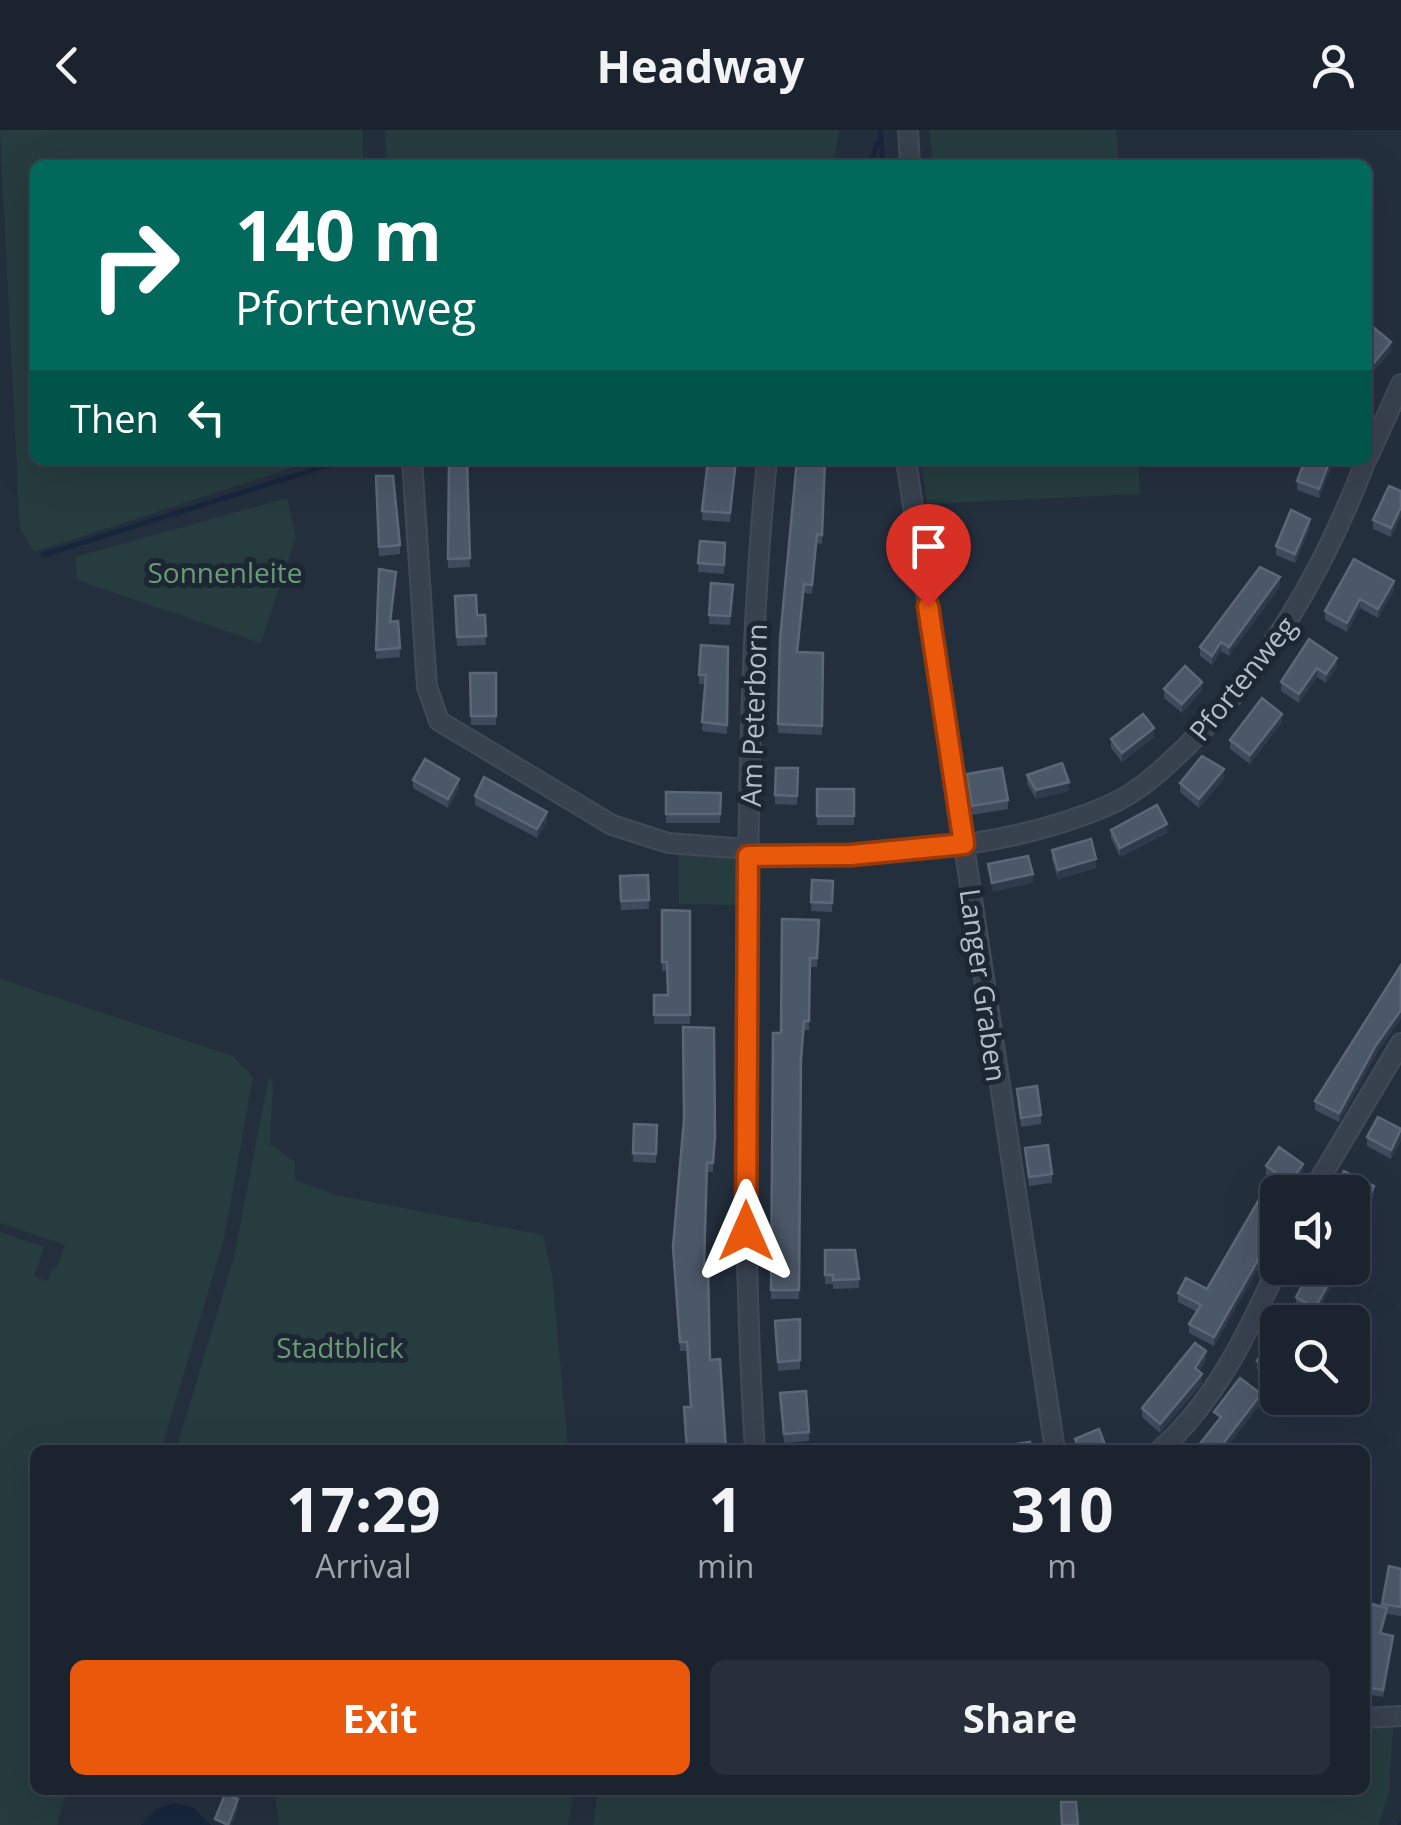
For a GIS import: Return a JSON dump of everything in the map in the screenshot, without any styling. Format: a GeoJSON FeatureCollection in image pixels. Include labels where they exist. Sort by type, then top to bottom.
{"type":"FeatureCollection","features":[{"type":"Feature","properties":{"kind":"street"},"geometry":{"type":"LineString","coordinates":[[908,130],[910,160]]}},
{"type":"Feature","properties":{"kind":"street","name":"Pfortenweg"},"geometry":{"type":"LineString","coordinates":[[1372,447],[1401,384]]}},
{"type":"Feature","properties":{"kind":"street","name":"Pfortenweg"},"geometry":{"type":"LineString","coordinates":[[412,465],[431,708],[439,722],[612,825],[668,843],[748,852],[851,855],[964,844],[1068,820],[1110,805],[1141,787],[1222,711],[1295,614],[1336,536],[1364,465]]}},
{"type":"Feature","properties":{"kind":"street","name":"Am Peterborn"},"geometry":{"type":"LineString","coordinates":[[755,1445],[746,1316],[748,852],[753,653],[766,465]]}},
{"type":"Feature","properties":{"kind":"street","name":"Langer Graben"},"geometry":{"type":"LineString","coordinates":[[907,465],[1054,1445]]}},
{"type":"Feature","properties":{"kind":"street"},"geometry":{"type":"LineString","coordinates":[[1322,1175],[1401,1042]]}},
{"type":"Feature","properties":{"kind":"street"},"geometry":{"type":"LineString","coordinates":[[1165,1445],[1206,1399],[1240,1348],[1270,1285]]}},
{"type":"Feature","properties":{"kind":"street"},"geometry":{"type":"LineString","coordinates":[[1370,1718],[1401,1716]]}},
{"type":"Feature","properties":{"kind":"green space"},"geometry":{"type":"Polygon","coordinates":[[[0,130],[362,130],[364,160],[30,160],[30,465],[301,465],[34,552],[20,529],[0,130]]]}},
{"type":"Feature","properties":{"kind":"green space"},"geometry":{"type":"Polygon","coordinates":[[[385,130],[839,130],[834,160],[387,160],[385,130]]]}},
{"type":"Feature","properties":{"kind":"green space"},"geometry":{"type":"Polygon","coordinates":[[[930,130],[1116,130],[1119,160],[933,160],[930,130]]]}},
{"type":"Feature","properties":{"kind":"green space"},"geometry":{"type":"Polygon","coordinates":[[[922,465],[1138,465],[1140,494],[927,504],[922,465]]]}},
{"type":"Feature","properties":{"kind":"green space","name":"Sonnenleite"},"geometry":{"type":"Polygon","coordinates":[[[287,498],[296,537],[261,643],[77,580],[75,557],[287,498]]]}},
{"type":"Feature","properties":{"kind":"green space"},"geometry":{"type":"Polygon","coordinates":[[[678,854],[739,859],[739,905],[679,904],[678,854]]]}},
{"type":"Feature","properties":{"kind":"green space"},"geometry":{"type":"Polygon","coordinates":[[[0,979],[233,1056],[253,1077],[224,1239],[162,1445],[30,1445],[30,1795],[66,1795],[57,1825],[0,1825],[0,1232],[44,1247],[34,1276],[48,1281],[53,1268],[57,1269],[65,1245],[0,1223],[0,979]]]}},
{"type":"Feature","properties":{"kind":"green space","name":"Stadtblick"},"geometry":{"type":"Polygon","coordinates":[[[269,1076],[273,1082],[270,1144],[295,1162],[295,1180],[335,1195],[543,1235],[552,1274],[568,1445],[178,1445],[234,1257],[269,1076]]]}},
{"type":"Feature","properties":{"kind":"green space"},"geometry":{"type":"Polygon","coordinates":[[[1393,1727],[1389,1791],[1379,1825],[593,1825],[597,1795],[1370,1795],[1370,1729],[1393,1727]]]}},
{"type":"Feature","properties":{"kind":"green space"},"geometry":{"type":"Polygon","coordinates":[[[275,1795],[574,1795],[568,1825],[279,1825],[275,1795]]]}},
{"type":"Feature","properties":{"kind":"water"},"geometry":{"type":"Polygon","coordinates":[[[175,1803],[194,1808],[211,1825],[141,1825],[156,1809],[175,1803]]]}},
{"type":"Feature","properties":{"kind":"building"},"geometry":{"type":"Polygon","coordinates":[[[1372,328],[1391,342],[1372,365],[1372,328]]]}},
{"type":"Feature","properties":{"kind":"building"},"geometry":{"type":"Polygon","coordinates":[[[449,465],[467,465],[470,558],[448,559],[449,465]]]}},
{"type":"Feature","properties":{"kind":"building"},"geometry":{"type":"Polygon","coordinates":[[[707,465],[735,465],[730,513],[702,511],[707,465]]]}},
{"type":"Feature","properties":{"kind":"building"},"geometry":{"type":"Polygon","coordinates":[[[797,465],[825,465],[822,535],[817,534],[812,585],[804,584],[797,652],[823,653],[822,726],[778,724],[780,639],[797,465]]]}},
{"type":"Feature","properties":{"kind":"building"},"geometry":{"type":"Polygon","coordinates":[[[1303,465],[1328,465],[1319,489],[1297,481],[1303,465]]]}},
{"type":"Feature","properties":{"kind":"building"},"geometry":{"type":"Polygon","coordinates":[[[376,476],[393,476],[400,545],[379,547],[376,476]]]}},
{"type":"Feature","properties":{"kind":"building"},"geometry":{"type":"Polygon","coordinates":[[[1389,486],[1401,491],[1401,507],[1391,528],[1373,520],[1389,486]]]}},
{"type":"Feature","properties":{"kind":"building"},"geometry":{"type":"Polygon","coordinates":[[[1291,510],[1310,519],[1295,554],[1276,546],[1291,510]]]}},
{"type":"Feature","properties":{"kind":"building"},"geometry":{"type":"Polygon","coordinates":[[[700,541],[725,543],[724,565],[698,563],[700,541]]]}},
{"type":"Feature","properties":{"kind":"building"},"geometry":{"type":"Polygon","coordinates":[[[1354,559],[1394,581],[1378,609],[1360,599],[1347,623],[1325,611],[1354,559]]]}},
{"type":"Feature","properties":{"kind":"building"},"geometry":{"type":"Polygon","coordinates":[[[1260,567],[1280,577],[1229,647],[1221,642],[1212,656],[1200,647],[1260,567]]]}},
{"type":"Feature","properties":{"kind":"building"},"geometry":{"type":"Polygon","coordinates":[[[379,569],[396,572],[390,622],[398,621],[400,648],[376,650],[379,569]]]}},
{"type":"Feature","properties":{"kind":"building"},"geometry":{"type":"Polygon","coordinates":[[[711,583],[733,585],[730,616],[709,615],[711,583]]]}},
{"type":"Feature","properties":{"kind":"building"},"geometry":{"type":"Polygon","coordinates":[[[476,595],[477,615],[485,615],[486,636],[457,637],[455,596],[476,595]]]}},
{"type":"Feature","properties":{"kind":"building"},"geometry":{"type":"Polygon","coordinates":[[[1309,639],[1337,658],[1326,674],[1317,668],[1299,694],[1281,682],[1309,639]]]}},
{"type":"Feature","properties":{"kind":"building"},"geometry":{"type":"Polygon","coordinates":[[[701,645],[728,647],[727,725],[702,722],[706,675],[699,675],[701,645]]]}},
{"type":"Feature","properties":{"kind":"building"},"geometry":{"type":"Polygon","coordinates":[[[1185,666],[1202,682],[1182,704],[1164,689],[1185,666]]]}},
{"type":"Feature","properties":{"kind":"building"},"geometry":{"type":"Polygon","coordinates":[[[470,673],[496,673],[496,716],[471,716],[470,673]]]}},
{"type":"Feature","properties":{"kind":"building"},"geometry":{"type":"Polygon","coordinates":[[[1262,698],[1282,714],[1250,755],[1230,740],[1262,698]]]}},
{"type":"Feature","properties":{"kind":"building"},"geometry":{"type":"Polygon","coordinates":[[[1143,714],[1154,728],[1122,753],[1111,739],[1143,714]]]}},
{"type":"Feature","properties":{"kind":"building"},"geometry":{"type":"Polygon","coordinates":[[[1202,756],[1224,769],[1199,799],[1180,783],[1202,756]]]}},
{"type":"Feature","properties":{"kind":"building"},"geometry":{"type":"Polygon","coordinates":[[[425,759],[459,779],[448,799],[413,780],[425,759]]]}},
{"type":"Feature","properties":{"kind":"building"},"geometry":{"type":"Polygon","coordinates":[[[1062,763],[1069,782],[1036,790],[1027,775],[1062,763]]]}},
{"type":"Feature","properties":{"kind":"building"},"geometry":{"type":"Polygon","coordinates":[[[776,768],[798,768],[797,796],[775,795],[776,768]]]}},
{"type":"Feature","properties":{"kind":"building"},"geometry":{"type":"Polygon","coordinates":[[[1002,768],[1008,800],[972,806],[967,774],[1002,768]]]}},
{"type":"Feature","properties":{"kind":"building"},"geometry":{"type":"Polygon","coordinates":[[[484,777],[547,812],[537,829],[475,796],[484,777]]]}},
{"type":"Feature","properties":{"kind":"building"},"geometry":{"type":"Polygon","coordinates":[[[817,789],[854,789],[854,816],[817,816],[817,789]]]}},
{"type":"Feature","properties":{"kind":"building"},"geometry":{"type":"Polygon","coordinates":[[[666,792],[721,793],[720,814],[666,814],[666,792]]]}},
{"type":"Feature","properties":{"kind":"building"},"geometry":{"type":"Polygon","coordinates":[[[1157,805],[1167,824],[1120,848],[1111,830],[1157,805]]]}},
{"type":"Feature","properties":{"kind":"building"},"geometry":{"type":"Polygon","coordinates":[[[1091,839],[1096,859],[1058,870],[1052,850],[1091,839]]]}},
{"type":"Feature","properties":{"kind":"building"},"geometry":{"type":"Polygon","coordinates":[[[1028,856],[1033,874],[992,883],[988,864],[1028,856]]]}},
{"type":"Feature","properties":{"kind":"building"},"geometry":{"type":"Polygon","coordinates":[[[648,875],[649,900],[621,901],[620,876],[648,875]]]}},
{"type":"Feature","properties":{"kind":"building"},"geometry":{"type":"Polygon","coordinates":[[[812,880],[833,881],[832,903],[811,902],[812,880]]]}},
{"type":"Feature","properties":{"kind":"building"},"geometry":{"type":"Polygon","coordinates":[[[662,910],[690,911],[690,1015],[654,1015],[654,995],[668,995],[667,962],[662,962],[662,910]]]}},
{"type":"Feature","properties":{"kind":"building"},"geometry":{"type":"Polygon","coordinates":[[[782,919],[819,920],[817,958],[810,958],[809,1021],[804,1021],[801,1060],[799,1290],[771,1290],[773,1033],[781,1033],[782,919]]]}},
{"type":"Feature","properties":{"kind":"building"},"geometry":{"type":"Polygon","coordinates":[[[1401,965],[1401,1010],[1376,1045],[1339,1113],[1315,1101],[1401,965]]]}},
{"type":"Feature","properties":{"kind":"building"},"geometry":{"type":"Polygon","coordinates":[[[683,1027],[714,1028],[715,1137],[713,1163],[707,1163],[704,1268],[708,1268],[710,1360],[720,1359],[726,1445],[687,1445],[684,1407],[691,1407],[687,1342],[680,1342],[673,1247],[684,1119],[683,1027]]]}},
{"type":"Feature","properties":{"kind":"building"},"geometry":{"type":"Polygon","coordinates":[[[1037,1086],[1041,1115],[1021,1118],[1017,1089],[1037,1086]]]}},
{"type":"Feature","properties":{"kind":"building"},"geometry":{"type":"Polygon","coordinates":[[[1378,1117],[1401,1129],[1391,1150],[1367,1137],[1378,1117]]]}},
{"type":"Feature","properties":{"kind":"building"},"geometry":{"type":"Polygon","coordinates":[[[634,1124],[657,1125],[656,1154],[633,1153],[634,1124]]]}},
{"type":"Feature","properties":{"kind":"building"},"geometry":{"type":"Polygon","coordinates":[[[1048,1145],[1052,1174],[1029,1177],[1025,1148],[1048,1145]]]}},
{"type":"Feature","properties":{"kind":"building"},"geometry":{"type":"Polygon","coordinates":[[[1279,1147],[1303,1164],[1295,1175],[1273,1175],[1275,1172],[1266,1166],[1279,1147]]]}},
{"type":"Feature","properties":{"kind":"building"},"geometry":{"type":"Polygon","coordinates":[[[1260,1198],[1260,1256],[1214,1337],[1189,1324],[1201,1305],[1178,1293],[1186,1278],[1207,1289],[1260,1198]]]}},
{"type":"Feature","properties":{"kind":"building"},"geometry":{"type":"Polygon","coordinates":[[[825,1250],[855,1250],[859,1279],[833,1280],[833,1275],[825,1275],[825,1250]]]}},
{"type":"Feature","properties":{"kind":"building"},"geometry":{"type":"Polygon","coordinates":[[[1303,1285],[1328,1285],[1317,1305],[1296,1297],[1303,1285]]]}},
{"type":"Feature","properties":{"kind":"building"},"geometry":{"type":"Polygon","coordinates":[[[800,1319],[800,1360],[778,1362],[775,1321],[800,1319]]]}},
{"type":"Feature","properties":{"kind":"building"},"geometry":{"type":"Polygon","coordinates":[[[1195,1343],[1206,1351],[1195,1368],[1202,1374],[1160,1424],[1142,1408],[1195,1343]]]}},
{"type":"Feature","properties":{"kind":"building"},"geometry":{"type":"Polygon","coordinates":[[[1240,1378],[1260,1393],[1224,1445],[1199,1445],[1221,1417],[1214,1412],[1240,1378]]]}},
{"type":"Feature","properties":{"kind":"building"},"geometry":{"type":"Polygon","coordinates":[[[806,1391],[809,1432],[784,1434],[780,1393],[806,1391]]]}},
{"type":"Feature","properties":{"kind":"building"},"geometry":{"type":"Polygon","coordinates":[[[1099,1429],[1105,1445],[1078,1445],[1075,1439],[1099,1429]]]}},
{"type":"Feature","properties":{"kind":"building"},"geometry":{"type":"Polygon","coordinates":[[[1389,1566],[1401,1569],[1401,1607],[1382,1604],[1389,1566]]]}},
{"type":"Feature","properties":{"kind":"building"},"geometry":{"type":"Polygon","coordinates":[[[1370,1603],[1387,1608],[1380,1633],[1393,1636],[1383,1690],[1370,1688],[1370,1603]]]}},
{"type":"Feature","properties":{"kind":"building"},"geometry":{"type":"Polygon","coordinates":[[[225,1795],[238,1799],[228,1825],[215,1819],[225,1795]]]}},
{"type":"Feature","properties":{"kind":"building"},"geometry":{"type":"Polygon","coordinates":[[[1061,1802],[1076,1802],[1078,1825],[1062,1825],[1061,1802]]]}},
{"type":"Feature","properties":{"kind":"waterway"},"geometry":{"type":"LineString","coordinates":[[880,130],[883,160]]}},
{"type":"Feature","properties":{"kind":"waterway"},"geometry":{"type":"LineString","coordinates":[[872,160],[877,144]]}},
{"type":"Feature","properties":{"kind":"waterway"},"geometry":{"type":"LineString","coordinates":[[43,555],[329,465]]}},
{"type":"Feature","properties":{"kind":"route"},"geometry":{"type":"LineString","coordinates":[[746,1231],[748,856],[851,855],[964,844],[928,606]]}}]}
